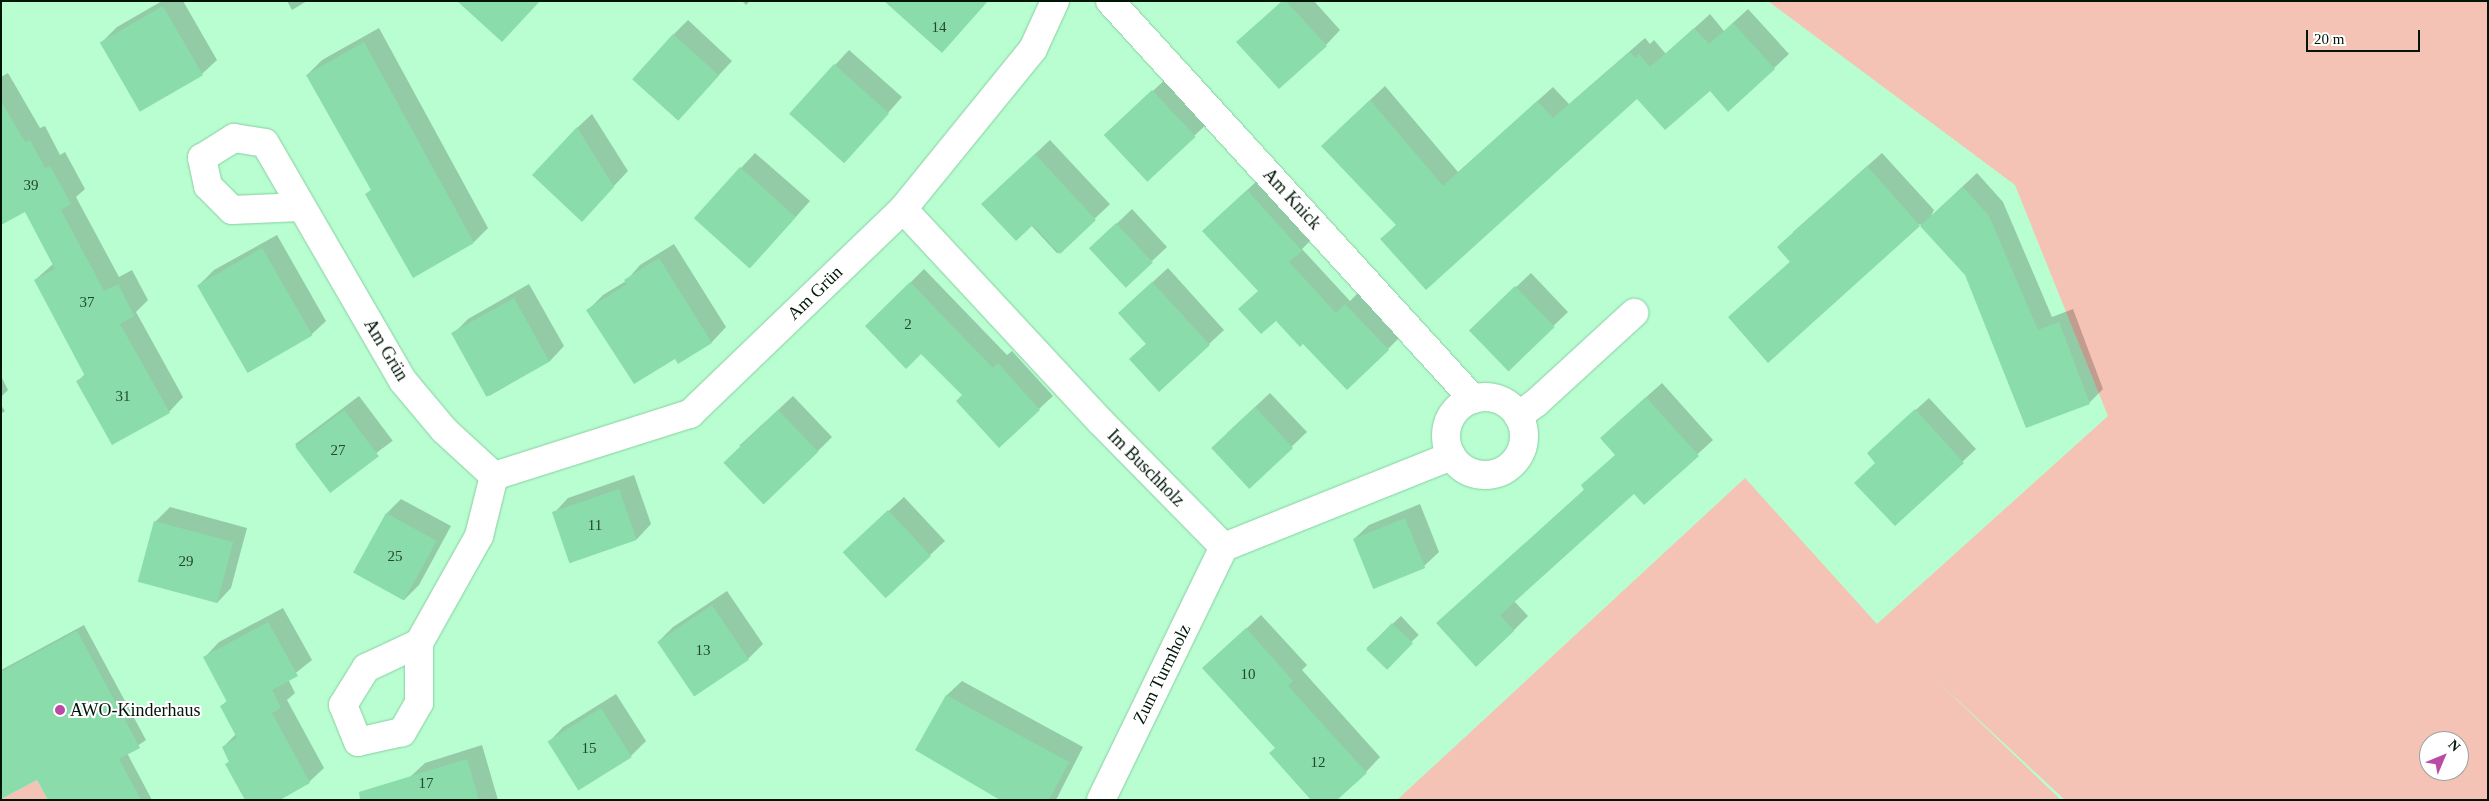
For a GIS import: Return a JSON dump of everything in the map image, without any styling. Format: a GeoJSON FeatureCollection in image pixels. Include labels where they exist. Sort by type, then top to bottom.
{"type":"FeatureCollection","features":[{"type":"Feature","properties":{"kind":"street","name":"Am Grün"},"geometry":{"type":"LineString","coordinates":[[301,207],[403,381],[444,430],[494,476],[690,414],[903,209],[1033,49],[1055,1]]}},
{"type":"Feature","properties":{"kind":"street","name":"Am Knick"},"geometry":{"type":"LineString","coordinates":[[1110,1],[1473,398]]}},
{"type":"Feature","properties":{"kind":"street","name":"Im Buschholz"},"geometry":{"type":"LineString","coordinates":[[903,209],[1100,422],[1224,547]]}},
{"type":"Feature","properties":{"kind":"street"},"geometry":{"type":"LineString","coordinates":[[1518,416],[1537,402],[1634,313]]}},
{"type":"Feature","properties":{"kind":"street"},"geometry":{"type":"LineString","coordinates":[[1490,397],[1506,403],[1518,416],[1524,432],[1522,450],[1512,464],[1498,473],[1480,475],[1463,469],[1451,456],[1446,439],[1448,422],[1458,408],[1473,398],[1490,397]]}},
{"type":"Feature","properties":{"kind":"street"},"geometry":{"type":"LineString","coordinates":[[1224,547],[1451,456]]}},
{"type":"Feature","properties":{"kind":"street"},"geometry":{"type":"LineString","coordinates":[[419,643],[479,536],[494,476]]}},
{"type":"Feature","properties":{"kind":"street","name":"Zum Turmholz"},"geometry":{"type":"LineString","coordinates":[[1101,800],[1224,547]]}},
{"type":"Feature","properties":{"kind":"shaded area"},"geometry":{"type":"Polygon","coordinates":[[[1768,1],[2488,1],[2488,800],[2065,800],[1935,679],[2061,800],[1397,800],[1745,478],[1877,624],[2108,416],[2015,185],[1768,1]]]}},
{"type":"Feature","properties":{"kind":"shaded area"},"geometry":{"type":"Polygon","coordinates":[[[37,780],[48,800],[1,800],[1,799],[37,780]]]}},
{"type":"Feature","properties":{"kind":"building"},"geometry":{"type":"Polygon","coordinates":[[[457,1],[540,1],[502,42],[457,1]]]}},
{"type":"Feature","properties":{"kind":"building"},"geometry":{"type":"Polygon","coordinates":[[[884,1],[988,1],[942,53],[884,1]]]}},
{"type":"Feature","properties":{"kind":"building"},"geometry":{"type":"Polygon","coordinates":[[[1282,1],[1286,1],[1327,46],[1279,89],[1236,42],[1282,1]]]}},
{"type":"Feature","properties":{"kind":"building"},"geometry":{"type":"Polygon","coordinates":[[[163,6],[203,75],[140,112],[100,42],[163,6]]]}},
{"type":"Feature","properties":{"kind":"building"},"geometry":{"type":"Polygon","coordinates":[[[1733,23],[1775,69],[1728,112],[1710,91],[1665,130],[1637,99],[1426,290],[1380,239],[1396,225],[1321,146],[1370,100],[1443,186],[1537,101],[1553,118],[1630,52],[1635,58],[1639,54],[1650,67],[1694,28],[1709,44],[1733,23]]]}},
{"type":"Feature","properties":{"kind":"building"},"geometry":{"type":"Polygon","coordinates":[[[673,34],[719,75],[678,121],[632,79],[673,34]]]}},
{"type":"Feature","properties":{"kind":"building"},"geometry":{"type":"Polygon","coordinates":[[[364,42],[474,243],[413,278],[365,194],[371,190],[306,75],[364,42]]]}},
{"type":"Feature","properties":{"kind":"building"},"geometry":{"type":"Polygon","coordinates":[[[834,64],[889,114],[844,163],[789,114],[834,64]]]}},
{"type":"Feature","properties":{"kind":"building"},"geometry":{"type":"Polygon","coordinates":[[[1152,90],[1196,137],[1147,182],[1104,135],[1152,90]]]}},
{"type":"Feature","properties":{"kind":"building"},"geometry":{"type":"Polygon","coordinates":[[[1,101],[25,142],[30,140],[45,168],[50,166],[71,204],[61,210],[104,291],[118,284],[134,316],[120,324],[170,413],[112,445],[76,381],[85,376],[34,280],[55,269],[25,212],[1,225],[1,101]]]}},
{"type":"Feature","properties":{"kind":"building"},"geometry":{"type":"Polygon","coordinates":[[[577,127],[614,187],[582,222],[532,175],[577,127]]]}},
{"type":"Feature","properties":{"kind":"building"},"geometry":{"type":"Polygon","coordinates":[[[1035,154],[1096,220],[1060,254],[1033,225],[1016,241],[981,204],[1035,154]]]}},
{"type":"Feature","properties":{"kind":"building"},"geometry":{"type":"Polygon","coordinates":[[[1867,166],[1920,226],[1768,363],[1728,317],[1790,262],[1777,247],[1867,166]]]}},
{"type":"Feature","properties":{"kind":"building"},"geometry":{"type":"Polygon","coordinates":[[[740,167],[796,217],[750,268],[694,218],[740,167]]]}},
{"type":"Feature","properties":{"kind":"building"},"geometry":{"type":"Polygon","coordinates":[[[1963,187],[1989,216],[2038,330],[2059,322],[2090,404],[2026,428],[1965,275],[1920,226],[1963,187]]]}},
{"type":"Feature","properties":{"kind":"building"},"geometry":{"type":"Polygon","coordinates":[[[1247,190],[1302,251],[1289,262],[1336,313],[1345,304],[1389,350],[1347,390],[1303,344],[1300,347],[1276,321],[1261,334],[1238,309],[1258,291],[1202,231],[1247,190]]]}},
{"type":"Feature","properties":{"kind":"building"},"geometry":{"type":"Polygon","coordinates":[[[1116,223],[1153,262],[1126,288],[1089,248],[1116,223]]]}},
{"type":"Feature","properties":{"kind":"building"},"geometry":{"type":"Polygon","coordinates":[[[262,248],[312,335],[248,373],[197,286],[262,248]]]}},
{"type":"Feature","properties":{"kind":"building"},"geometry":{"type":"Polygon","coordinates":[[[659,258],[712,343],[678,364],[675,359],[634,384],[586,310],[627,284],[624,280],[659,258]]]}},
{"type":"Feature","properties":{"kind":"building"},"geometry":{"type":"Polygon","coordinates":[[[910,282],[993,368],[998,363],[1040,410],[999,448],[956,401],[962,395],[921,354],[906,369],[865,326],[910,282]]]}},
{"type":"Feature","properties":{"kind":"building"},"geometry":{"type":"Polygon","coordinates":[[[1152,282],[1210,345],[1159,392],[1129,359],[1146,344],[1118,313],[1152,282]]]}},
{"type":"Feature","properties":{"kind":"building"},"geometry":{"type":"Polygon","coordinates":[[[1515,286],[1555,327],[1509,371],[1469,330],[1515,286]]]}},
{"type":"Feature","properties":{"kind":"building"},"geometry":{"type":"Polygon","coordinates":[[[514,298],[549,362],[486,397],[451,333],[514,298]]]}},
{"type":"Feature","properties":{"kind":"building"},"geometry":{"type":"Polygon","coordinates":[[[1646,397],[1699,456],[1644,505],[1634,494],[1500,615],[1514,631],[1476,667],[1436,623],[1584,490],[1581,485],[1615,455],[1600,438],[1646,397]]]}},
{"type":"Feature","properties":{"kind":"building"},"geometry":{"type":"Polygon","coordinates":[[[1255,407],[1293,448],[1249,489],[1211,448],[1255,407]]]}},
{"type":"Feature","properties":{"kind":"building"},"geometry":{"type":"Polygon","coordinates":[[[1915,409],[1964,463],[1895,526],[1854,483],[1875,463],[1867,453],[1915,409]]]}},
{"type":"Feature","properties":{"kind":"building"},"geometry":{"type":"Polygon","coordinates":[[[344,410],[379,456],[330,493],[295,447],[344,410]]]}},
{"type":"Feature","properties":{"kind":"building"},"geometry":{"type":"Polygon","coordinates":[[[778,410],[818,452],[764,505],[723,463],[778,410]]]}},
{"type":"Feature","properties":{"kind":"building"},"geometry":{"type":"Polygon","coordinates":[[[619,489],[637,540],[569,563],[552,512],[619,489]]]}},
{"type":"Feature","properties":{"kind":"building"},"geometry":{"type":"Polygon","coordinates":[[[888,510],[931,556],[886,598],[843,552],[888,510]]]}},
{"type":"Feature","properties":{"kind":"building"},"geometry":{"type":"Polygon","coordinates":[[[386,513],[437,541],[404,601],[353,572],[386,513]]]}},
{"type":"Feature","properties":{"kind":"building"},"geometry":{"type":"Polygon","coordinates":[[[1405,518],[1425,568],[1373,589],[1353,539],[1405,518]]]}},
{"type":"Feature","properties":{"kind":"building"},"geometry":{"type":"Polygon","coordinates":[[[154,521],[233,542],[217,603],[138,582],[154,521]]]}},
{"type":"Feature","properties":{"kind":"building"},"geometry":{"type":"Polygon","coordinates":[[[712,605],[749,660],[694,697],[657,642],[712,605]]]}},
{"type":"Feature","properties":{"kind":"building"},"geometry":{"type":"Polygon","coordinates":[[[268,622],[298,676],[272,690],[281,708],[272,713],[310,783],[280,800],[245,800],[225,764],[229,762],[222,747],[237,738],[220,706],[227,702],[203,657],[268,622]]]}},
{"type":"Feature","properties":{"kind":"building"},"geometry":{"type":"Polygon","coordinates":[[[1392,623],[1413,643],[1387,670],[1366,650],[1392,623]]]}},
{"type":"Feature","properties":{"kind":"building"},"geometry":{"type":"Polygon","coordinates":[[[1246,628],[1293,681],[1288,686],[1367,773],[1337,800],[1311,800],[1269,753],[1275,748],[1202,668],[1246,628]]]}},
{"type":"Feature","properties":{"kind":"building","name":"AWO-Kinderhaus"},"geometry":{"type":"Polygon","coordinates":[[[77,631],[140,748],[119,759],[141,800],[48,800],[37,780],[1,799],[1,672],[77,631]]]}},
{"type":"Feature","properties":{"kind":"building"},"geometry":{"type":"Polygon","coordinates":[[[946,695],[1069,762],[1049,800],[1000,800],[915,750],[946,695]]]}},
{"type":"Feature","properties":{"kind":"building"},"geometry":{"type":"Polygon","coordinates":[[[601,708],[632,757],[578,791],[548,741],[601,708]]]}},
{"type":"Feature","properties":{"kind":"building"},"geometry":{"type":"Polygon","coordinates":[[[467,759],[479,800],[360,800],[359,792],[467,759]]]}},
{"type":"Feature","properties":{"kind":"place","name":"AWO-Kinderhaus"},"geometry":{"type":"Point","coordinates":[60,710]}}]}
